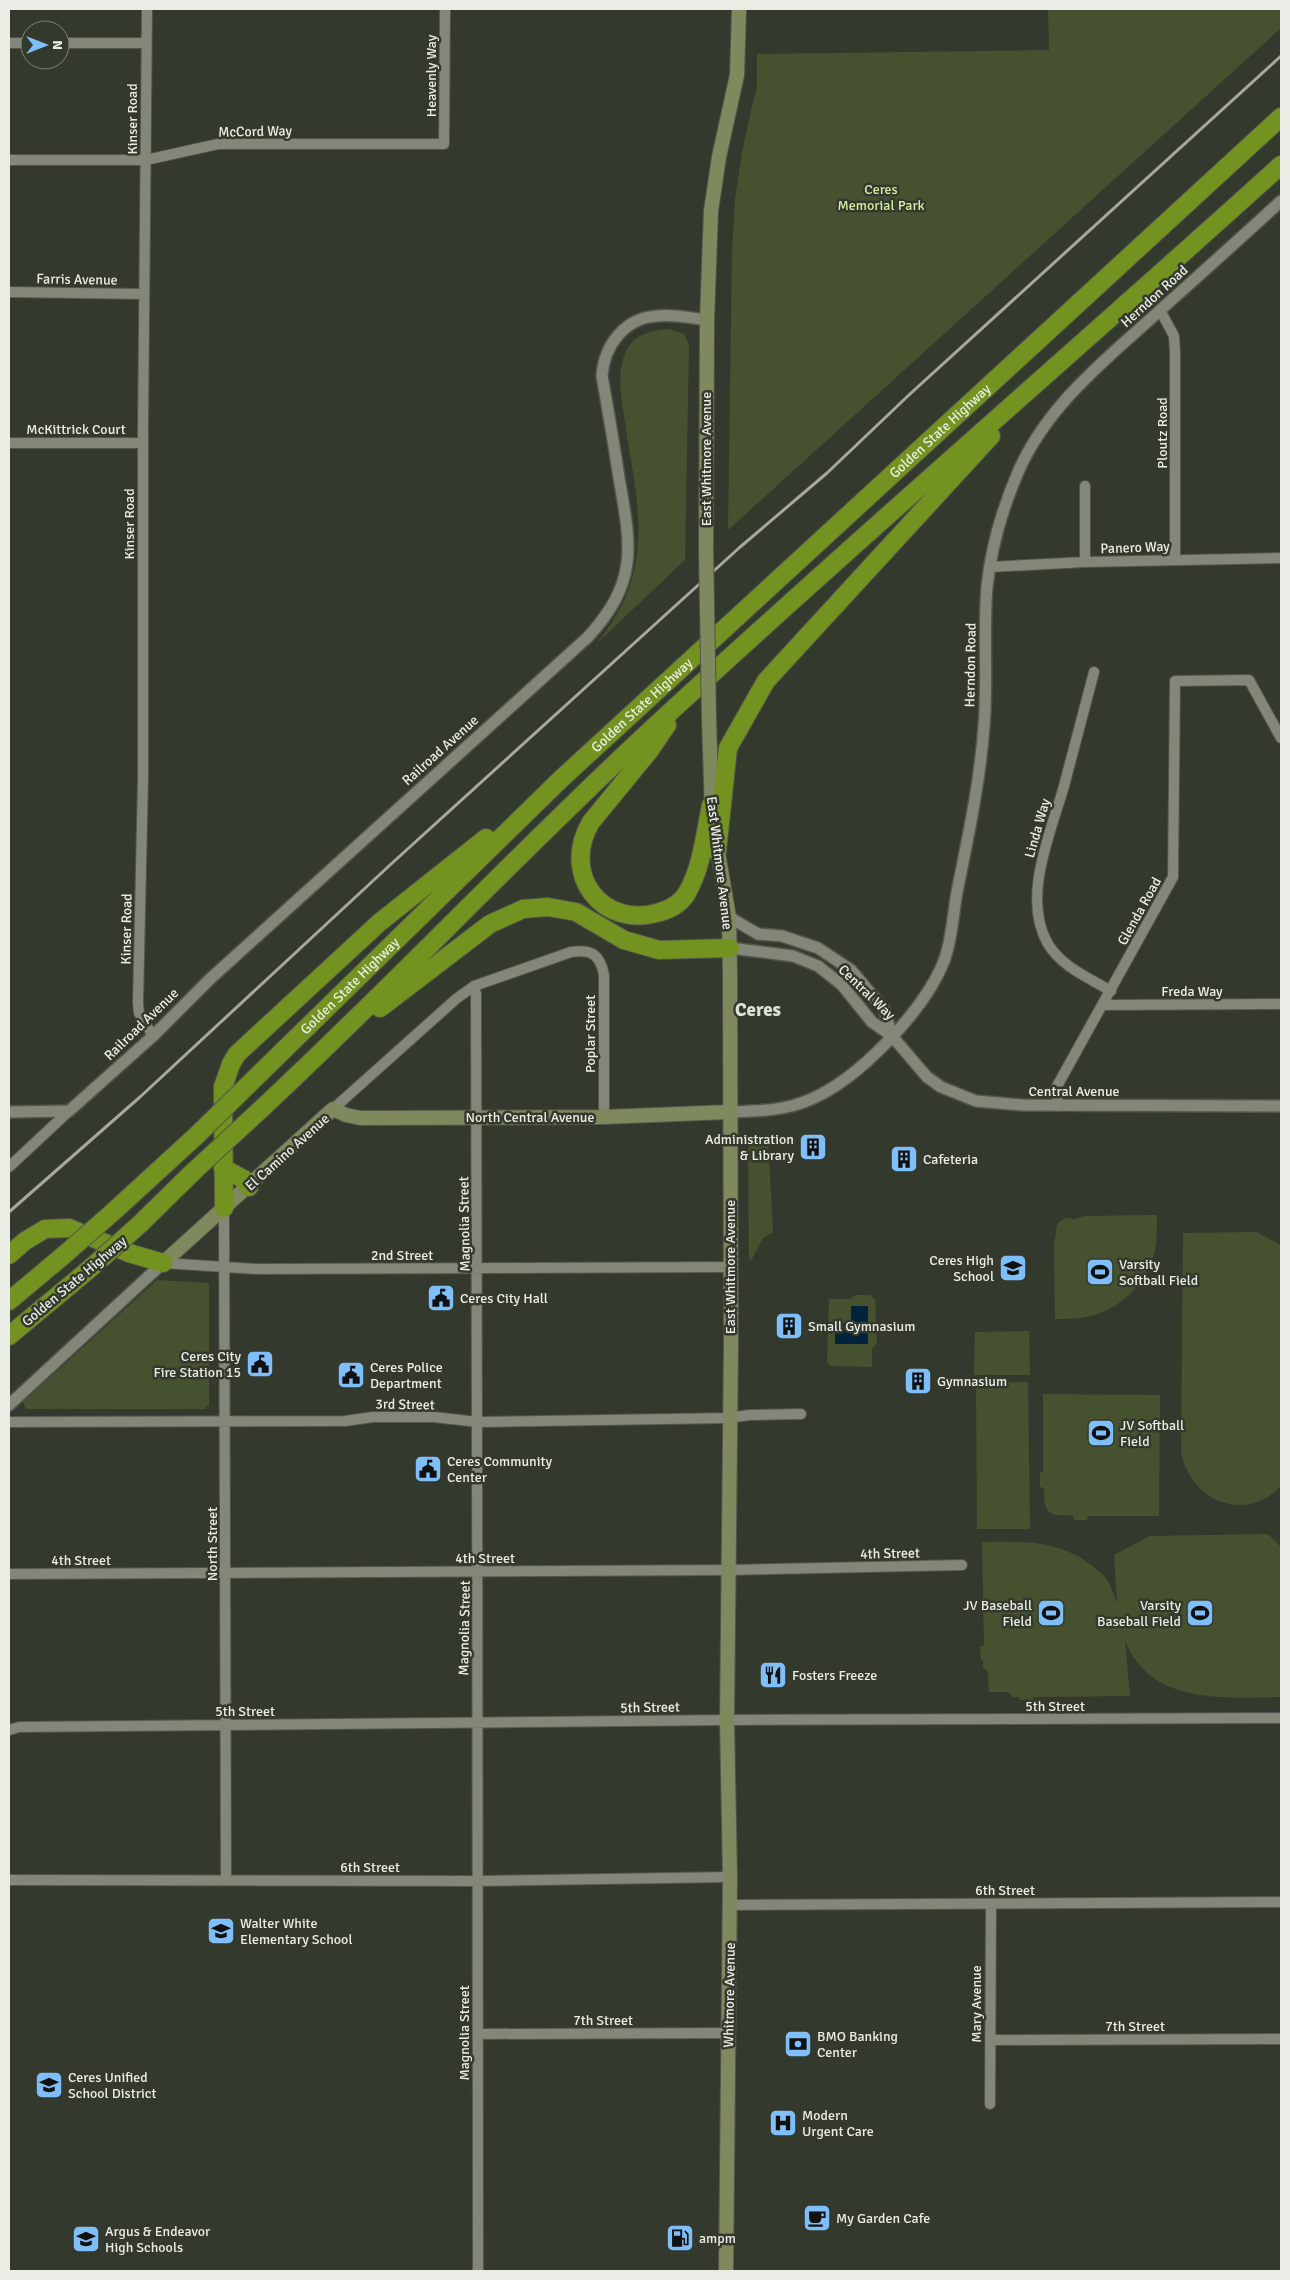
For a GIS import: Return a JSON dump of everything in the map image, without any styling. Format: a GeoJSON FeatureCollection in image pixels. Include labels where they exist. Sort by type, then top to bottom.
{"type":"FeatureCollection","features":[{"type":"Feature","properties":{"kind":"highway","name":"Golden State Highway"},"geometry":{"type":"LineString","coordinates":[[9,1301],[113,1212],[196,1136],[561,779],[1281,117]]}},
{"type":"Feature","properties":{"kind":"highway","name":"Golden State Highway"},"geometry":{"type":"LineString","coordinates":[[9,1336],[140,1224],[194,1171],[322,1053],[548,828],[679,705],[1281,165]]}},
{"type":"Feature","properties":{"kind":"highway"},"geometry":{"type":"LineString","coordinates":[[717,851],[728,748],[766,681],[1057,364]]}},
{"type":"Feature","properties":{"kind":"highway"},"geometry":{"type":"LineString","coordinates":[[679,705],[650,750],[590,822],[584,833],[579,858],[581,872],[591,893],[599,902],[615,912],[632,916],[644,917],[668,910],[679,903],[687,894],[694,878],[701,855],[711,805]]}},
{"type":"Feature","properties":{"kind":"highway"},"geometry":{"type":"LineString","coordinates":[[224,1208],[222,1168],[223,1087],[231,1064],[237,1054],[380,922],[561,779]]}},
{"type":"Feature","properties":{"kind":"highway"},"geometry":{"type":"LineString","coordinates":[[322,1053],[490,924],[523,909],[548,907],[576,912],[624,940],[659,950],[730,948]]}},
{"type":"Feature","properties":{"kind":"highway"},"geometry":{"type":"LineString","coordinates":[[222,1168],[244,1180],[249,1187]]}},
{"type":"Feature","properties":{"kind":"highway"},"geometry":{"type":"LineString","coordinates":[[9,1255],[25,1241],[45,1229],[69,1228],[130,1253],[164,1263]]}},
{"type":"Feature","properties":{"kind":"main road","name":"East Whitmore Avenue"},"geometry":{"type":"LineString","coordinates":[[727,1720],[731,1267],[729,1112],[730,948],[729,917],[711,805],[706,550],[707,320],[711,211],[719,157],[737,75],[739,9]]}},
{"type":"Feature","properties":{"kind":"main road","name":"North Central Avenue"},"geometry":{"type":"LineString","coordinates":[[333,1109],[346,1116],[360,1118],[604,1117],[729,1112]]}},
{"type":"Feature","properties":{"kind":"main road","name":"El Camino Avenue"},"geometry":{"type":"LineString","coordinates":[[164,1263],[333,1109]]}},
{"type":"Feature","properties":{"kind":"main road","name":"Whitmore Avenue"},"geometry":{"type":"LineString","coordinates":[[726,2271],[730,1905],[727,1720]]}},
{"type":"Feature","properties":{"kind":"street","name":"Kinser Road"},"geometry":{"type":"LineString","coordinates":[[146,9],[142,443],[143,778],[138,1003],[139,1013],[153,1036]]}},
{"type":"Feature","properties":{"kind":"street","name":"Heavenly Way"},"geometry":{"type":"LineString","coordinates":[[444,144],[445,9]]}},
{"type":"Feature","properties":{"kind":"street"},"geometry":{"type":"LineString","coordinates":[[70,43],[146,44]]}},
{"type":"Feature","properties":{"kind":"street","name":"McCord Way"},"geometry":{"type":"LineString","coordinates":[[9,160],[146,160],[218,144],[444,144]]}},
{"type":"Feature","properties":{"kind":"street","name":"Herndon Road"},"geometry":{"type":"LineString","coordinates":[[729,1112],[773,1110],[809,1100],[824,1093],[857,1070],[892,1036],[925,998],[945,959],[974,804],[984,725],[986,609],[990,567],[1005,504],[1021,466],[1037,437],[1078,385],[1281,201]]}},
{"type":"Feature","properties":{"kind":"street","name":"Farris Avenue"},"geometry":{"type":"LineString","coordinates":[[9,292],[144,294]]}},
{"type":"Feature","properties":{"kind":"street","name":"Ploutz Road"},"geometry":{"type":"LineString","coordinates":[[1160,310],[1174,336],[1175,352],[1175,559]]}},
{"type":"Feature","properties":{"kind":"street","name":"Railroad Avenue"},"geometry":{"type":"LineString","coordinates":[[9,1167],[153,1036],[210,979],[588,637],[602,622],[621,586],[630,547],[602,376],[605,358],[617,336],[628,325],[642,319],[669,315],[707,320]]}},
{"type":"Feature","properties":{"kind":"street","name":"McKittrick Court"},"geometry":{"type":"LineString","coordinates":[[9,443],[142,443]]}},
{"type":"Feature","properties":{"kind":"street"},"geometry":{"type":"LineString","coordinates":[[1084,486],[1085,562]]}},
{"type":"Feature","properties":{"kind":"street","name":"Panero Way"},"geometry":{"type":"LineString","coordinates":[[990,567],[1175,559],[1281,558]]}},
{"type":"Feature","properties":{"kind":"street","name":"Linda Way"},"geometry":{"type":"LineString","coordinates":[[1094,672],[1064,786],[1040,862],[1039,908],[1042,931],[1054,953],[1068,966],[1111,991]]}},
{"type":"Feature","properties":{"kind":"street","name":"Glenda Road"},"geometry":{"type":"LineString","coordinates":[[1058,1106],[1056,1088],[1174,877],[1175,681],[1249,680],[1281,738]]}},
{"type":"Feature","properties":{"kind":"street","name":"Central Way"},"geometry":{"type":"LineString","coordinates":[[729,917],[758,934],[782,936],[818,948],[850,970],[884,1009],[892,1036]]}},
{"type":"Feature","properties":{"kind":"street","name":"Central Way"},"geometry":{"type":"LineString","coordinates":[[730,948],[793,956],[818,966],[842,986],[872,1022],[892,1036]]}},
{"type":"Feature","properties":{"kind":"street","name":"El Camino Avenue"},"geometry":{"type":"LineString","coordinates":[[333,1109],[456,999],[474,986],[571,952],[585,950],[593,954]]}},
{"type":"Feature","properties":{"kind":"street","name":"Poplar Street"},"geometry":{"type":"LineString","coordinates":[[593,954],[602,963],[605,978],[604,1117]]}},
{"type":"Feature","properties":{"kind":"street","name":"Magnolia Street"},"geometry":{"type":"LineString","coordinates":[[474,986],[476,994],[478,1268],[476,1723],[478,2271]]}},
{"type":"Feature","properties":{"kind":"street","name":"Freda Way"},"geometry":{"type":"LineString","coordinates":[[1104,1005],[1281,1004]]}},
{"type":"Feature","properties":{"kind":"street","name":"Central Avenue"},"geometry":{"type":"LineString","coordinates":[[892,1036],[926,1077],[958,1095],[988,1103],[1058,1106],[1281,1106]]}},
{"type":"Feature","properties":{"kind":"street"},"geometry":{"type":"LineString","coordinates":[[9,1112],[69,1111]]}},
{"type":"Feature","properties":{"kind":"street","name":"North Street"},"geometry":{"type":"LineString","coordinates":[[224,1208],[226,1880]]}},
{"type":"Feature","properties":{"kind":"street","name":"El Camino Avenue"},"geometry":{"type":"LineString","coordinates":[[9,1405],[164,1263]]}},
{"type":"Feature","properties":{"kind":"street","name":"2nd Street"},"geometry":{"type":"LineString","coordinates":[[164,1263],[224,1267],[731,1267]]}},
{"type":"Feature","properties":{"kind":"street","name":"3rd Street"},"geometry":{"type":"LineString","coordinates":[[9,1422],[226,1423],[345,1421],[374,1417],[434,1417],[478,1422],[729,1418],[749,1415],[801,1414]]}},
{"type":"Feature","properties":{"kind":"street","name":"4th Street"},"geometry":{"type":"LineString","coordinates":[[9,1574],[728,1570],[962,1565]]}},
{"type":"Feature","properties":{"kind":"street","name":"5th Street"},"geometry":{"type":"LineString","coordinates":[[9,1730],[19,1727],[727,1720],[1281,1718]]}},
{"type":"Feature","properties":{"kind":"street","name":"5th Street"},"geometry":{"type":"LineString","coordinates":[[9,1723],[19,1727]]}},
{"type":"Feature","properties":{"kind":"street","name":"6th Street"},"geometry":{"type":"LineString","coordinates":[[9,1880],[477,1881],[730,1877]]}},
{"type":"Feature","properties":{"kind":"street","name":"6th Street"},"geometry":{"type":"LineString","coordinates":[[730,1905],[1281,1902]]}},
{"type":"Feature","properties":{"kind":"street","name":"Mary Avenue"},"geometry":{"type":"LineString","coordinates":[[990,2104],[991,1904]]}},
{"type":"Feature","properties":{"kind":"street","name":"7th Street"},"geometry":{"type":"LineString","coordinates":[[478,2034],[728,2033]]}},
{"type":"Feature","properties":{"kind":"street","name":"7th Street"},"geometry":{"type":"LineString","coordinates":[[990,2040],[1281,2039]]}},
{"type":"Feature","properties":{"kind":"green space","name":"Ceres Memorial Park"},"geometry":{"type":"Polygon","coordinates":[[[1048,9],[1281,9],[1281,28],[728,530],[732,252],[735,199],[742,152],[757,89],[757,54],[1049,50],[1048,9]]]}},
{"type":"Feature","properties":{"kind":"green space"},"geometry":{"type":"Polygon","coordinates":[[[669,329],[684,334],[689,345],[685,560],[597,643],[606,632],[626,596],[637,557],[639,528],[637,497],[620,387],[622,362],[628,348],[637,338],[649,332],[669,329]]]}},
{"type":"Feature","properties":{"kind":"green space"},"geometry":{"type":"Polygon","coordinates":[[[756,1135],[768,1137],[773,1232],[763,1238],[752,1259],[749,1260],[748,1141],[756,1135]]]}},
{"type":"Feature","properties":{"kind":"green space","name":"Varsity Softball Field"},"geometry":{"type":"Polygon","coordinates":[[[1157,1215],[1156,1242],[1152,1261],[1141,1282],[1133,1291],[1115,1306],[1094,1315],[1070,1319],[1055,1319],[1054,1246],[1057,1224],[1065,1218],[1075,1219],[1084,1216],[1157,1215]]]}},
{"type":"Feature","properties":{"kind":"green space"},"geometry":{"type":"Polygon","coordinates":[[[1256,1232],[1281,1245],[1281,1486],[1267,1497],[1251,1504],[1236,1505],[1221,1502],[1207,1494],[1195,1483],[1186,1469],[1181,1452],[1183,1233],[1256,1232]]]}},
{"type":"Feature","properties":{"kind":"green space"},"geometry":{"type":"Polygon","coordinates":[[[157,1280],[209,1283],[209,1406],[206,1406],[206,1409],[26,1409],[23,1402],[157,1280]]]}},
{"type":"Feature","properties":{"kind":"green space"},"geometry":{"type":"Polygon","coordinates":[[[856,1295],[870,1295],[875,1299],[877,1343],[872,1349],[872,1367],[831,1366],[827,1363],[829,1299],[850,1299],[856,1295]]]}},
{"type":"Feature","properties":{"kind":"green space"},"geometry":{"type":"Polygon","coordinates":[[[1029,1331],[1030,1375],[974,1375],[975,1332],[1029,1331]]]}},
{"type":"Feature","properties":{"kind":"green space"},"geometry":{"type":"Polygon","coordinates":[[[976,1382],[1028,1382],[1030,1529],[977,1529],[976,1382]]]}},
{"type":"Feature","properties":{"kind":"green space","name":"JV Softball Field"},"geometry":{"type":"Polygon","coordinates":[[[1043,1394],[1160,1395],[1159,1516],[1088,1516],[1087,1520],[1074,1520],[1073,1516],[1056,1515],[1047,1509],[1044,1502],[1044,1488],[1040,1487],[1040,1472],[1043,1472],[1043,1394]]]}},
{"type":"Feature","properties":{"kind":"green space"},"geometry":{"type":"Polygon","coordinates":[[[1268,1534],[1280,1546],[1281,1697],[1213,1697],[1170,1687],[1152,1676],[1136,1661],[1125,1640],[1130,1696],[1033,1697],[1033,1700],[1019,1700],[1019,1697],[1013,1697],[1008,1692],[989,1692],[988,1672],[983,1667],[980,1646],[984,1646],[982,1542],[1016,1542],[1046,1545],[1075,1555],[1089,1563],[1105,1578],[1117,1602],[1114,1555],[1150,1536],[1268,1534]]]}},
{"type":"Feature","properties":{"kind":"water"},"geometry":{"type":"Polygon","coordinates":[[[851,1306],[868,1306],[868,1344],[835,1344],[835,1324],[851,1323],[851,1306]]]}},
{"type":"Feature","properties":{"kind":"railway"},"geometry":{"type":"LineString","coordinates":[[9,1212],[140,1097],[390,865],[739,548],[827,473],[910,394],[1281,56]]}},
{"type":"Feature","properties":{"kind":"place","name":"Administration & Library"},"geometry":{"type":"Point","coordinates":[813,1147]}},
{"type":"Feature","properties":{"kind":"place","name":"Cafeteria"},"geometry":{"type":"Point","coordinates":[904,1159]}},
{"type":"Feature","properties":{"kind":"place","name":"Ceres High School"},"geometry":{"type":"Point","coordinates":[1013,1268]}},
{"type":"Feature","properties":{"kind":"place","name":"Varsity Softball Field"},"geometry":{"type":"Point","coordinates":[1100,1272]}},
{"type":"Feature","properties":{"kind":"place","name":"Ceres City Hall"},"geometry":{"type":"Point","coordinates":[441,1298]}},
{"type":"Feature","properties":{"kind":"place","name":"Small Gymnasium"},"geometry":{"type":"Point","coordinates":[789,1326]}},
{"type":"Feature","properties":{"kind":"place","name":"Ceres City Fire Station 15"},"geometry":{"type":"Point","coordinates":[260,1364]}},
{"type":"Feature","properties":{"kind":"place","name":"Ceres Police Department"},"geometry":{"type":"Point","coordinates":[351,1375]}},
{"type":"Feature","properties":{"kind":"place","name":"Gymnasium"},"geometry":{"type":"Point","coordinates":[918,1381]}},
{"type":"Feature","properties":{"kind":"place","name":"JV Softball Field"},"geometry":{"type":"Point","coordinates":[1101,1433]}},
{"type":"Feature","properties":{"kind":"place","name":"Ceres Community Center"},"geometry":{"type":"Point","coordinates":[428,1469]}},
{"type":"Feature","properties":{"kind":"place","name":"JV Baseball Field"},"geometry":{"type":"Point","coordinates":[1051,1613]}},
{"type":"Feature","properties":{"kind":"place","name":"Varsity Baseball Field"},"geometry":{"type":"Point","coordinates":[1200,1613]}},
{"type":"Feature","properties":{"kind":"place","name":"Fosters Freeze"},"geometry":{"type":"Point","coordinates":[773,1675]}},
{"type":"Feature","properties":{"kind":"place","name":"Walter White Elementary School"},"geometry":{"type":"Point","coordinates":[221,1931]}},
{"type":"Feature","properties":{"kind":"place","name":"BMO Banking Center"},"geometry":{"type":"Point","coordinates":[798,2044]}},
{"type":"Feature","properties":{"kind":"place","name":"Ceres Unified School District"},"geometry":{"type":"Point","coordinates":[49,2085]}},
{"type":"Feature","properties":{"kind":"place","name":"Modern Urgent Care"},"geometry":{"type":"Point","coordinates":[783,2123]}},
{"type":"Feature","properties":{"kind":"place","name":"My Garden Cafe"},"geometry":{"type":"Point","coordinates":[817,2218]}},
{"type":"Feature","properties":{"kind":"place","name":"ampm"},"geometry":{"type":"Point","coordinates":[680,2238]}},
{"type":"Feature","properties":{"kind":"place","name":"Argus & Endeavor High Schools"},"geometry":{"type":"Point","coordinates":[86,2239]}},
{"type":"Feature","properties":{"kind":"district","name":"Ceres"},"geometry":{"type":"Point","coordinates":[758,1009]}}]}
